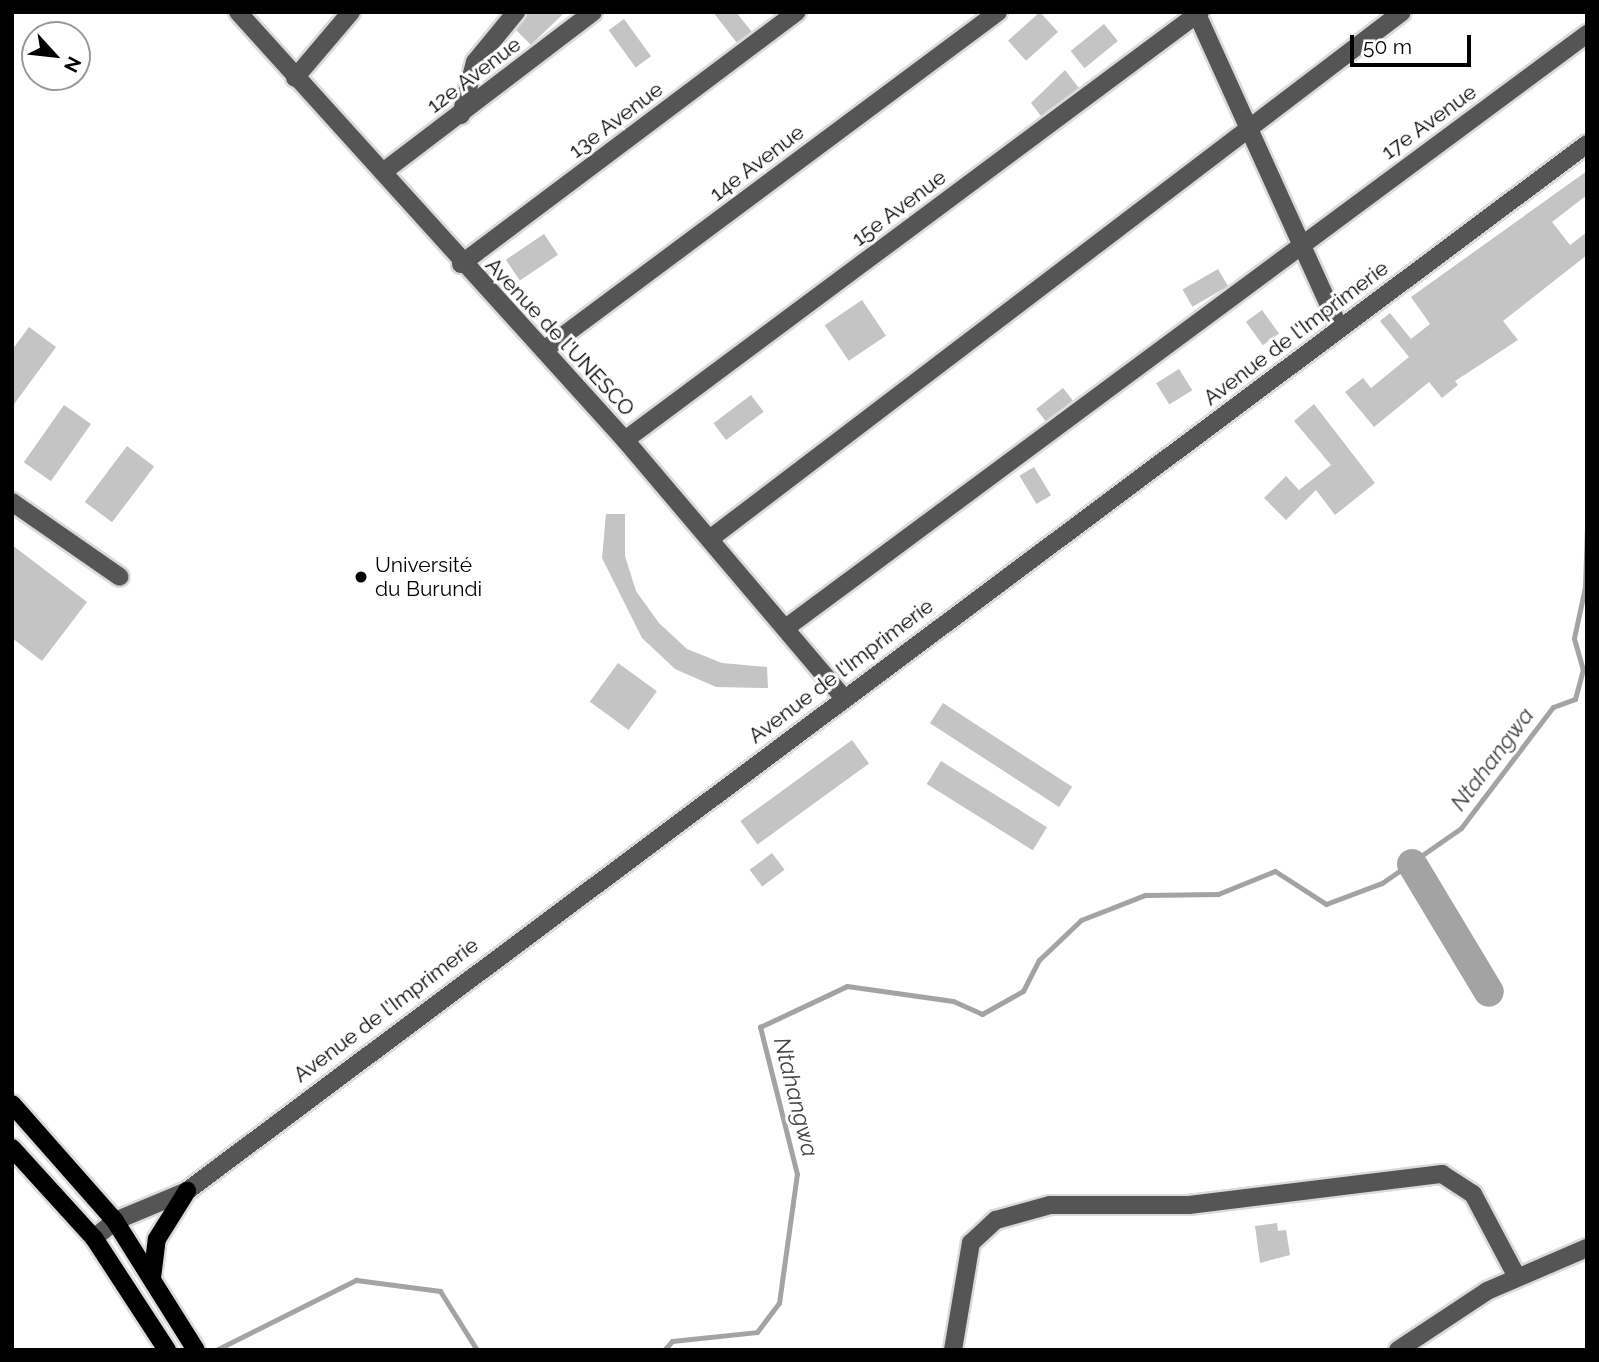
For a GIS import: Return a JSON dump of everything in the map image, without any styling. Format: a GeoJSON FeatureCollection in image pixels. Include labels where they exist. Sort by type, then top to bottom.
{"type":"FeatureCollection","features":[{"type":"Feature","properties":{"kind":"main road"},"geometry":{"type":"LineString","coordinates":[[12,1104],[115,1221],[196,1350]]}},
{"type":"Feature","properties":{"kind":"main road"},"geometry":{"type":"LineString","coordinates":[[12,1148],[94,1238],[167,1350]]}},
{"type":"Feature","properties":{"kind":"main road"},"geometry":{"type":"LineString","coordinates":[[152,1278],[156,1239],[187,1191]]}},
{"type":"Feature","properties":{"kind":"street","name":"Avenue de l'UNESCO"},"geometry":{"type":"LineString","coordinates":[[238,12],[383,172],[461,264],[625,440],[787,627],[844,698]]}},
{"type":"Feature","properties":{"kind":"street"},"geometry":{"type":"LineString","coordinates":[[295,78],[351,12]]}},
{"type":"Feature","properties":{"kind":"street"},"geometry":{"type":"LineString","coordinates":[[461,114],[475,62],[516,12]]}},
{"type":"Feature","properties":{"kind":"street","name":"12e Avenue"},"geometry":{"type":"LineString","coordinates":[[383,172],[593,12]]}},
{"type":"Feature","properties":{"kind":"street","name":"13e Avenue"},"geometry":{"type":"LineString","coordinates":[[461,264],[797,12]]}},
{"type":"Feature","properties":{"kind":"street","name":"14e Avenue"},"geometry":{"type":"LineString","coordinates":[[544,351],[998,12]]}},
{"type":"Feature","properties":{"kind":"street"},"geometry":{"type":"LineString","coordinates":[[711,538],[1249,125],[1402,12]]}},
{"type":"Feature","properties":{"kind":"street"},"geometry":{"type":"LineString","coordinates":[[1198,13],[1249,125],[1298,246],[1340,329]]}},
{"type":"Feature","properties":{"kind":"street","name":"15e Avenue"},"geometry":{"type":"LineString","coordinates":[[625,440],[1198,13]]}},
{"type":"Feature","properties":{"kind":"street","name":"17e Avenue"},"geometry":{"type":"LineString","coordinates":[[787,627],[1587,34]]}},
{"type":"Feature","properties":{"kind":"street","name":"Avenue de l'Imprimerie"},"geometry":{"type":"LineString","coordinates":[[94,1238],[115,1221],[187,1191],[1587,144]]}},
{"type":"Feature","properties":{"kind":"street"},"geometry":{"type":"LineString","coordinates":[[12,502],[120,577]]}},
{"type":"Feature","properties":{"kind":"street"},"geometry":{"type":"LineString","coordinates":[[954,1350],[971,1243],[996,1220],[1050,1205],[1189,1205],[1442,1174],[1474,1194],[1517,1278]]}},
{"type":"Feature","properties":{"kind":"street"},"geometry":{"type":"LineString","coordinates":[[1398,1350],[1470,1300],[1587,1248]]}},
{"type":"Feature","properties":{"kind":"building"},"geometry":{"type":"Polygon","coordinates":[[[527,12],[565,12],[531,45],[516,30],[527,12]]]}},
{"type":"Feature","properties":{"kind":"building"},"geometry":{"type":"Polygon","coordinates":[[[713,12],[736,12],[752,32],[737,43],[713,12]]]}},
{"type":"Feature","properties":{"kind":"building"},"geometry":{"type":"Polygon","coordinates":[[[1040,12],[1058,32],[1026,61],[1008,41],[1040,12]]]}},
{"type":"Feature","properties":{"kind":"building"},"geometry":{"type":"Polygon","coordinates":[[[624,19],[651,56],[636,67],[609,30],[624,19]]]}},
{"type":"Feature","properties":{"kind":"building"},"geometry":{"type":"Polygon","coordinates":[[[1104,24],[1118,41],[1084,68],[1071,51],[1104,24]]]}},
{"type":"Feature","properties":{"kind":"building"},"geometry":{"type":"Polygon","coordinates":[[[1065,70],[1079,88],[1041,116],[1031,103],[1065,70]]]}},
{"type":"Feature","properties":{"kind":"building"},"geometry":{"type":"Polygon","coordinates":[[[1587,171],[1587,195],[1552,222],[1570,245],[1587,232],[1587,255],[1503,321],[1518,340],[1455,381],[1458,385],[1442,398],[1429,382],[1374,427],[1345,392],[1363,378],[1371,388],[1409,357],[1380,321],[1390,313],[1411,339],[1430,324],[1411,297],[1587,171]]]}},
{"type":"Feature","properties":{"kind":"building"},"geometry":{"type":"Polygon","coordinates":[[[544,234],[558,255],[520,280],[506,260],[544,234]]]}},
{"type":"Feature","properties":{"kind":"building"},"geometry":{"type":"Polygon","coordinates":[[[1218,269],[1228,286],[1192,307],[1182,290],[1218,269]]]}},
{"type":"Feature","properties":{"kind":"building"},"geometry":{"type":"Polygon","coordinates":[[[862,300],[886,336],[849,361],[825,325],[862,300]]]}},
{"type":"Feature","properties":{"kind":"building"},"geometry":{"type":"Polygon","coordinates":[[[1262,310],[1279,333],[1263,345],[1246,322],[1262,310]]]}},
{"type":"Feature","properties":{"kind":"building"},"geometry":{"type":"Polygon","coordinates":[[[29,327],[56,347],[12,407],[12,350],[29,327]]]}},
{"type":"Feature","properties":{"kind":"building"},"geometry":{"type":"Polygon","coordinates":[[[1179,369],[1192,390],[1169,405],[1156,383],[1179,369]]]}},
{"type":"Feature","properties":{"kind":"building"},"geometry":{"type":"Polygon","coordinates":[[[1063,388],[1073,401],[1046,422],[1036,409],[1063,388]]]}},
{"type":"Feature","properties":{"kind":"building"},"geometry":{"type":"Polygon","coordinates":[[[751,395],[764,412],[726,440],[713,423],[751,395]]]}},
{"type":"Feature","properties":{"kind":"building"},"geometry":{"type":"Polygon","coordinates":[[[1314,404],[1375,483],[1335,515],[1316,490],[1286,520],[1264,498],[1286,476],[1299,490],[1331,465],[1294,421],[1314,404]]]}},
{"type":"Feature","properties":{"kind":"building"},"geometry":{"type":"Polygon","coordinates":[[[64,405],[91,424],[51,481],[24,462],[64,405]]]}},
{"type":"Feature","properties":{"kind":"building"},"geometry":{"type":"Polygon","coordinates":[[[127,446],[154,466],[112,522],[85,502],[127,446]]]}},
{"type":"Feature","properties":{"kind":"building"},"geometry":{"type":"Polygon","coordinates":[[[1034,467],[1051,495],[1036,504],[1019,476],[1034,467]]]}},
{"type":"Feature","properties":{"kind":"building"},"geometry":{"type":"Polygon","coordinates":[[[606,514],[625,514],[625,556],[636,591],[659,623],[687,649],[722,663],[767,667],[768,688],[716,687],[675,669],[642,638],[602,558],[606,514]]]}},
{"type":"Feature","properties":{"kind":"building"},"geometry":{"type":"Polygon","coordinates":[[[12,545],[87,602],[42,661],[12,638],[12,545]]]}},
{"type":"Feature","properties":{"kind":"building"},"geometry":{"type":"Polygon","coordinates":[[[618,663],[657,691],[629,730],[590,702],[618,663]]]}},
{"type":"Feature","properties":{"kind":"building"},"geometry":{"type":"Polygon","coordinates":[[[943,703],[1072,787],[1059,807],[930,723],[943,703]]]}},
{"type":"Feature","properties":{"kind":"building"},"geometry":{"type":"Polygon","coordinates":[[[852,740],[869,763],[757,845],[740,821],[852,740]]]}},
{"type":"Feature","properties":{"kind":"building"},"geometry":{"type":"Polygon","coordinates":[[[941,761],[1047,827],[1033,850],[927,784],[941,761]]]}},
{"type":"Feature","properties":{"kind":"building"},"geometry":{"type":"Polygon","coordinates":[[[772,853],[785,870],[762,887],[750,870],[772,853]]]}},
{"type":"Feature","properties":{"kind":"building"},"geometry":{"type":"Polygon","coordinates":[[[1277,1223],[1278,1231],[1286,1230],[1290,1255],[1260,1263],[1255,1226],[1277,1223]]]}},
{"type":"Feature","properties":{"kind":"waterway","name":"Ntahangwa"},"geometry":{"type":"LineString","coordinates":[[664,1350],[672,1341],[757,1332],[779,1303],[797,1174],[760,1027],[847,986],[953,1001],[982,1014],[1023,991],[1039,960],[1081,920],[1145,895],[1218,894],[1275,871],[1326,904],[1382,883],[1461,828],[1553,707],[1575,699],[1583,670],[1574,638],[1585,587],[1587,528]]}},
{"type":"Feature","properties":{"kind":"waterway"},"geometry":{"type":"LineString","coordinates":[[1412,864],[1489,992]]}},
{"type":"Feature","properties":{"kind":"waterway","name":"Ntahangwa"},"geometry":{"type":"LineString","coordinates":[[216,1350],[356,1280],[440,1291],[477,1350]]}},
{"type":"Feature","properties":{"kind":"place","name":"Université du Burundi"},"geometry":{"type":"Point","coordinates":[361,577]}}]}
